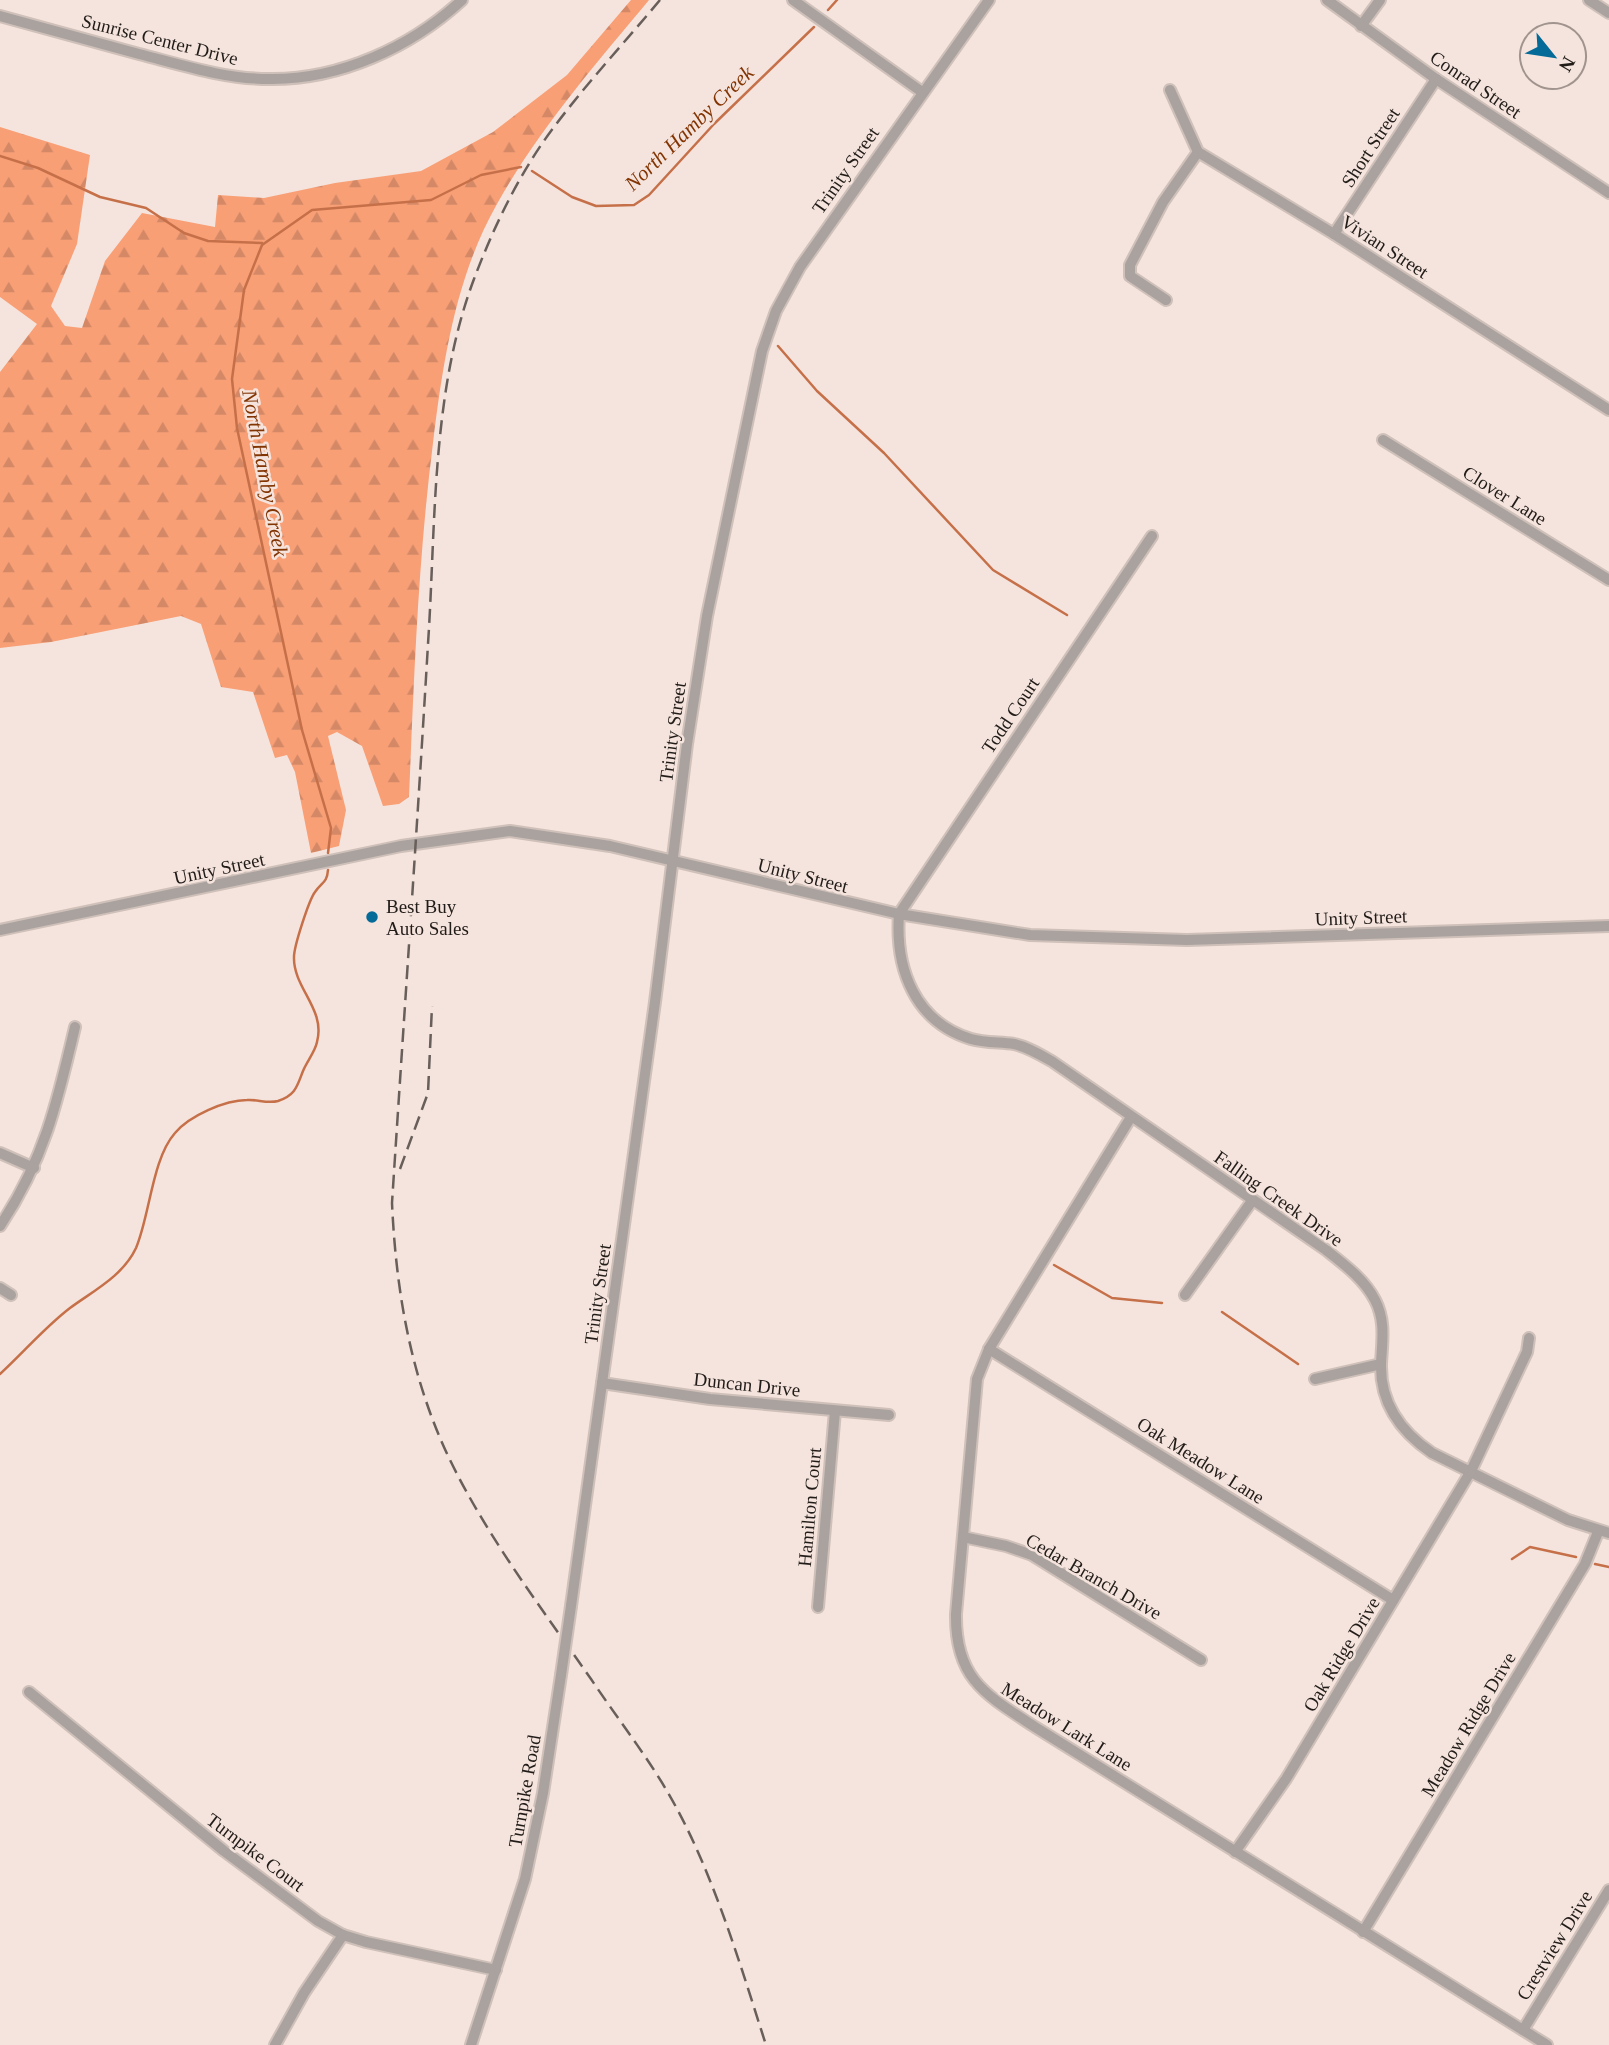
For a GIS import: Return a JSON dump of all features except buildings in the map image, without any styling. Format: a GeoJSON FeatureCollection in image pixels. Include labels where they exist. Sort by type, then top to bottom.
{"type":"FeatureCollection","features":[{"type":"Feature","properties":{"kind":"street","name":"Sunrise Center Drive"},"geometry":{"type":"LineString","coordinates":[[0,16],[205,72],[271,79],[326,72],[381,54],[433,24],[462,0]]}},
{"type":"Feature","properties":{"kind":"street"},"geometry":{"type":"LineString","coordinates":[[793,0],[922,92]]}},
{"type":"Feature","properties":{"kind":"street","name":"Trinity Street"},"geometry":{"type":"LineString","coordinates":[[580,1536],[707,616],[762,351],[776,312],[792,280],[989,0]]}},
{"type":"Feature","properties":{"kind":"street","name":"Conrad Street"},"geometry":{"type":"LineString","coordinates":[[1327,0],[1436,79],[1609,193]]}},
{"type":"Feature","properties":{"kind":"street"},"geometry":{"type":"LineString","coordinates":[[1361,26],[1380,0]]}},
{"type":"Feature","properties":{"kind":"street"},"geometry":{"type":"LineString","coordinates":[[1589,0],[1609,13]]}},
{"type":"Feature","properties":{"kind":"street","name":"Short Street"},"geometry":{"type":"LineString","coordinates":[[1334,234],[1436,79]]}},
{"type":"Feature","properties":{"kind":"street"},"geometry":{"type":"LineString","coordinates":[[1166,300],[1136,282],[1130,276],[1130,265],[1163,202],[1198,152],[1170,90]]}},
{"type":"Feature","properties":{"kind":"street","name":"Vivian Street"},"geometry":{"type":"LineString","coordinates":[[1198,152],[1334,234],[1609,410]]}},
{"type":"Feature","properties":{"kind":"street","name":"Clover Lane"},"geometry":{"type":"LineString","coordinates":[[1383,440],[1609,580]]}},
{"type":"Feature","properties":{"kind":"street","name":"Todd Court"},"geometry":{"type":"LineString","coordinates":[[899,914],[1152,536]]}},
{"type":"Feature","properties":{"kind":"street","name":"Unity Street"},"geometry":{"type":"LineString","coordinates":[[0,930],[401,846],[510,831],[545,835],[674,860],[899,914],[1030,935],[1140,940],[1609,926]]}},
{"type":"Feature","properties":{"kind":"street","name":"Falling Creek Drive"},"geometry":{"type":"LineString","coordinates":[[899,914],[900,961],[916,1002],[933,1018],[946,1028],[973,1039],[1016,1045],[1036,1052],[1326,1250],[1355,1273],[1375,1300],[1381,1314],[1384,1341],[1381,1364],[1383,1389],[1398,1423],[1413,1440],[1432,1453],[1568,1520],[1604,1532]]}},
{"type":"Feature","properties":{"kind":"street"},"geometry":{"type":"LineString","coordinates":[[0,1226],[34,1168],[52,1123],[75,1027]]}},
{"type":"Feature","properties":{"kind":"street","name":"Meadow Lark Lane"},"geometry":{"type":"LineString","coordinates":[[1131,1116],[989,1349],[977,1379],[956,1633],[962,1658],[979,1689],[1235,1852],[1523,2030]]}},
{"type":"Feature","properties":{"kind":"street"},"geometry":{"type":"LineString","coordinates":[[0,1153],[34,1168]]}},
{"type":"Feature","properties":{"kind":"street"},"geometry":{"type":"LineString","coordinates":[[1185,1295],[1252,1201]]}},
{"type":"Feature","properties":{"kind":"street"},"geometry":{"type":"LineString","coordinates":[[0,1288],[11,1295]]}},
{"type":"Feature","properties":{"kind":"street","name":"Oak Ridge Drive"},"geometry":{"type":"LineString","coordinates":[[1235,1852],[1286,1779],[1471,1471],[1527,1352],[1530,1338]]}},
{"type":"Feature","properties":{"kind":"street","name":"Oak Meadow Lane"},"geometry":{"type":"LineString","coordinates":[[989,1349],[1393,1600]]}},
{"type":"Feature","properties":{"kind":"street"},"geometry":{"type":"LineString","coordinates":[[1315,1379],[1381,1364]]}},
{"type":"Feature","properties":{"kind":"street","name":"Duncan Drive"},"geometry":{"type":"LineString","coordinates":[[602,1383],[710,1399],[888,1415]]}},
{"type":"Feature","properties":{"kind":"street","name":"Hamilton Court"},"geometry":{"type":"LineString","coordinates":[[818,1607],[835,1411]]}},
{"type":"Feature","properties":{"kind":"street","name":"Meadow Ridge Drive"},"geometry":{"type":"LineString","coordinates":[[1363,1932],[1604,1532]]}},
{"type":"Feature","properties":{"kind":"street","name":"Turnpike Road"},"geometry":{"type":"LineString","coordinates":[[471,2045],[518,1904],[532,1846],[561,1675],[580,1536]]}},
{"type":"Feature","properties":{"kind":"street","name":"Cedar Branch Drive"},"geometry":{"type":"LineString","coordinates":[[963,1538],[1006,1546],[1032,1555],[1201,1660]]}},
{"type":"Feature","properties":{"kind":"street","name":"Turnpike Court"},"geometry":{"type":"LineString","coordinates":[[29,1692],[224,1851],[318,1921],[343,1935],[496,1970]]}},
{"type":"Feature","properties":{"kind":"street","name":"Crestview Drive"},"geometry":{"type":"LineString","coordinates":[[1547,2045],[1523,2030],[1609,1890]]}},
{"type":"Feature","properties":{"kind":"street"},"geometry":{"type":"LineString","coordinates":[[275,2045],[343,1935]]}},
{"type":"Feature","properties":{"kind":"green space"},"geometry":{"type":"Polygon","coordinates":[[[631,0],[649,0],[568,98],[513,176],[483,232],[461,290],[441,381],[428,487],[417,620],[409,797],[399,804],[383,806],[362,746],[337,732],[328,736],[346,810],[339,846],[311,853],[295,772],[287,755],[275,758],[253,692],[221,687],[201,624],[181,616],[51,642],[0,648],[0,372],[37,324],[0,297],[0,127],[90,155],[77,244],[51,306],[65,326],[82,328],[105,261],[142,213],[215,227],[218,195],[264,198],[335,183],[421,171],[493,132],[567,75],[631,0]]]}},
{"type":"Feature","properties":{"kind":"waterway","name":"North Hamby Creek"},"geometry":{"type":"LineString","coordinates":[[828,10],[837,0]]}},
{"type":"Feature","properties":{"kind":"waterway","name":"North Hamby Creek"},"geometry":{"type":"LineString","coordinates":[[532,171],[572,197],[596,206],[634,205],[649,195],[714,124],[814,27]]}},
{"type":"Feature","properties":{"kind":"waterway"},"geometry":{"type":"LineString","coordinates":[[0,156],[38,168],[100,197],[146,208],[184,233],[208,241],[262,243]]}},
{"type":"Feature","properties":{"kind":"waterway","name":"North Hamby Creek"},"geometry":{"type":"LineString","coordinates":[[328,853],[331,828],[302,730],[237,428],[232,379],[244,290],[262,245],[312,210],[431,200],[481,175],[521,167]]}},
{"type":"Feature","properties":{"kind":"waterway"},"geometry":{"type":"LineString","coordinates":[[778,346],[817,391],[884,453],[993,570],[1067,615]]}},
{"type":"Feature","properties":{"kind":"waterway","name":"North Hamby Creek"},"geometry":{"type":"LineString","coordinates":[[0,1374],[52,1323],[107,1282],[130,1258],[141,1235],[161,1157],[167,1144],[181,1127],[218,1106],[238,1101],[278,1101],[289,1096],[295,1089],[316,1046],[319,1030],[313,1009],[298,979],[294,957],[309,904],[325,880],[328,870]]}},
{"type":"Feature","properties":{"kind":"waterway"},"geometry":{"type":"LineString","coordinates":[[1054,1265],[1112,1298],[1162,1303]]}},
{"type":"Feature","properties":{"kind":"waterway"},"geometry":{"type":"LineString","coordinates":[[1222,1312],[1298,1364]]}},
{"type":"Feature","properties":{"kind":"waterway"},"geometry":{"type":"LineString","coordinates":[[1512,1559],[1530,1547],[1576,1557]]}},
{"type":"Feature","properties":{"kind":"waterway"},"geometry":{"type":"LineString","coordinates":[[1595,1564],[1609,1567]]}},
{"type":"Feature","properties":{"kind":"railway"},"geometry":{"type":"LineString","coordinates":[[660,0],[567,111],[519,181],[490,239],[460,322],[450,367],[438,459],[392,1203],[397,1269],[408,1335],[436,1429],[465,1489],[498,1545],[667,1790],[715,1893],[766,2045]]}},
{"type":"Feature","properties":{"kind":"railway"},"geometry":{"type":"LineString","coordinates":[[400,1169],[428,1093],[432,1006]]}},
{"type":"Feature","properties":{"kind":"place","name":"Best Buy Auto Sales"},"geometry":{"type":"Point","coordinates":[372,917]}}]}
